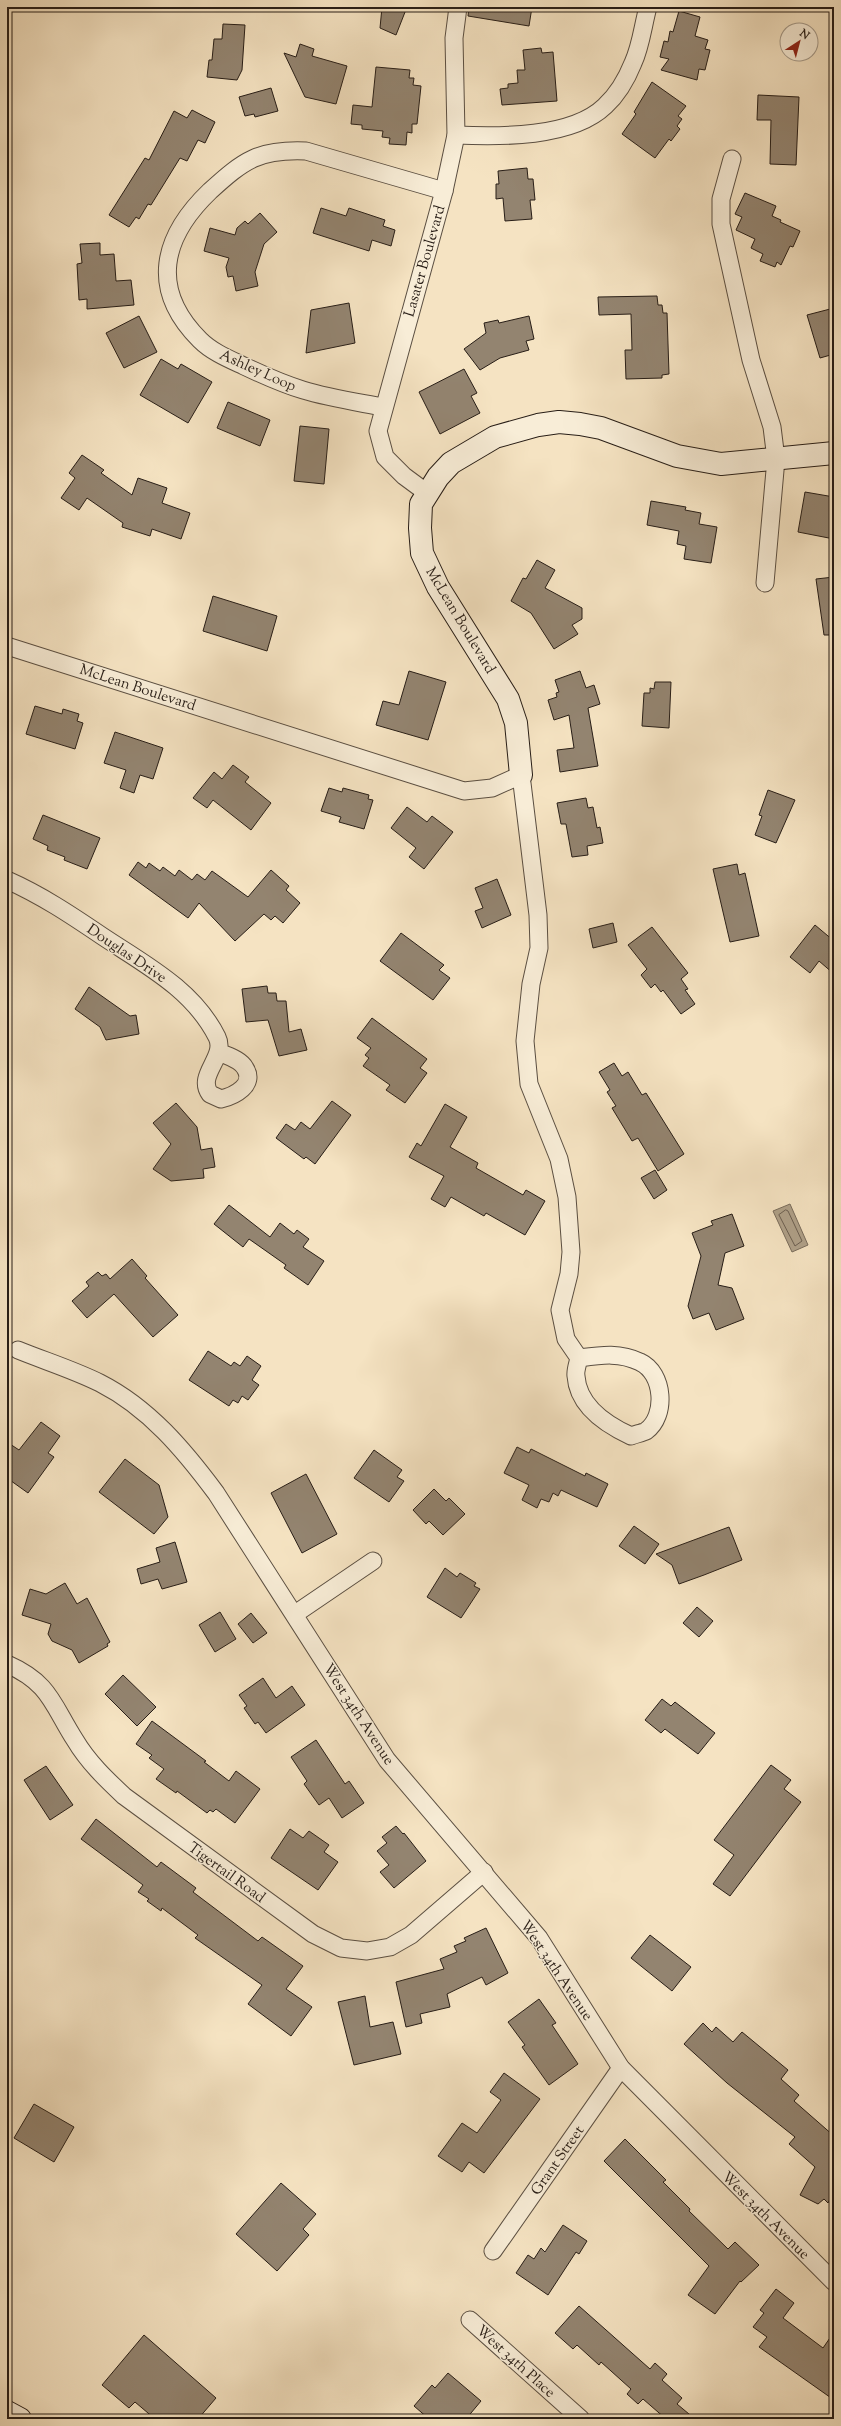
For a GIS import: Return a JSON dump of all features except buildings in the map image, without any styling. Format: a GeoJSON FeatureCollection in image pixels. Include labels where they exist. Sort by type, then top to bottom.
{"type":"FeatureCollection","features":[{"type":"Feature","properties":{"kind":"street","name":"Lasater Boulevard"},"geometry":{"type":"LineString","coordinates":[[427,493],[404,476],[385,457],[378,431],[383,407],[444,191],[456,135],[454,38],[458,7]]}},
{"type":"Feature","properties":{"kind":"street"},"geometry":{"type":"LineString","coordinates":[[456,135],[537,132],[564,128],[587,118],[605,106],[622,84],[634,62],[648,7]]}},
{"type":"Feature","properties":{"kind":"street","name":"Ashley Loop"},"geometry":{"type":"LineString","coordinates":[[383,407],[297,388],[226,358],[201,341],[185,323],[173,303],[168,279],[168,258],[182,221],[195,206],[238,165],[259,155],[282,150],[306,151],[444,191]]}},
{"type":"Feature","properties":{"kind":"street"},"geometry":{"type":"LineString","coordinates":[[732,159],[723,189],[721,224],[751,360],[772,427],[776,459],[765,583]]}},
{"type":"Feature","properties":{"kind":"street","name":"McLean Boulevard"},"geometry":{"type":"LineString","coordinates":[[579,1358],[566,1339],[560,1310],[569,1274],[571,1252],[566,1197],[559,1159],[529,1084],[525,1041],[531,984],[539,948],[538,915],[516,723],[508,699],[438,588],[422,553],[419,513],[421,504],[427,493],[451,463],[471,449],[512,431],[559,422],[602,428],[677,456],[696,461],[736,464],[834,452]]}},
{"type":"Feature","properties":{"kind":"street","name":"McLean Boulevard"},"geometry":{"type":"LineString","coordinates":[[7,646],[464,791],[492,788],[521,775]]}},
{"type":"Feature","properties":{"kind":"street","name":"Douglas Drive"},"geometry":{"type":"LineString","coordinates":[[7,880],[37,893],[162,974],[186,996],[205,1020],[218,1039],[218,1052]]}},
{"type":"Feature","properties":{"kind":"street","name":"West 34th Avenue"},"geometry":{"type":"LineString","coordinates":[[18,1350],[100,1383],[132,1403],[161,1427],[187,1454],[216,1493],[388,1760],[539,1938],[621,2068],[834,2282]]}},
{"type":"Feature","properties":{"kind":"street"},"geometry":{"type":"LineString","coordinates":[[615,1354],[641,1362],[655,1375],[660,1395],[657,1417],[646,1431],[631,1436],[611,1427],[595,1415],[580,1391],[576,1376],[579,1358],[615,1354]]}},
{"type":"Feature","properties":{"kind":"street"},"geometry":{"type":"LineString","coordinates":[[295,1614],[373,1561]]}},
{"type":"Feature","properties":{"kind":"street","name":"Tigertail Road"},"geometry":{"type":"LineString","coordinates":[[7,1664],[26,1673],[44,1688],[79,1746],[96,1769],[124,1796],[313,1934],[341,1948],[367,1951],[390,1947],[411,1935],[484,1872]]}},
{"type":"Feature","properties":{"kind":"street","name":"Grant Street"},"geometry":{"type":"LineString","coordinates":[[493,2251],[621,2068]]}},
{"type":"Feature","properties":{"kind":"street","name":"West 34th Place"},"geometry":{"type":"LineString","coordinates":[[470,2320],[581,2419]]}},
{"type":"Feature","properties":{"kind":"street"},"geometry":{"type":"LineString","coordinates":[[7,2412],[20,2419]]}},
{"type":"Feature","properties":{"kind":"water"},"geometry":{"type":"Polygon","coordinates":[[[790,1204],[808,1245],[792,1252],[773,1211],[790,1204]]]}}]}
